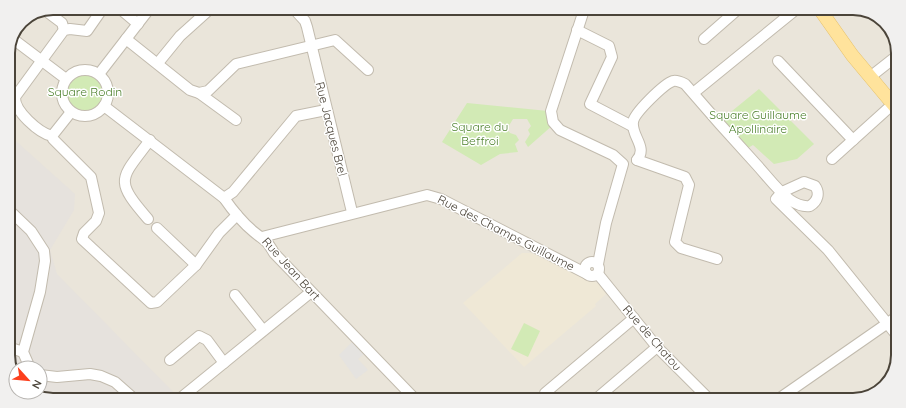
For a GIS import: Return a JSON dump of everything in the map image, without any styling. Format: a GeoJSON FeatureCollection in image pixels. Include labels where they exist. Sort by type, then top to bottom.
{"type":"FeatureCollection","features":[{"type":"Feature","properties":{"kind":"main road"},"geometry":{"type":"LineString","coordinates":[[824,15],[870,77],[891,101]]}},
{"type":"Feature","properties":{"kind":"street"},"geometry":{"type":"LineString","coordinates":[[52,15],[62,23],[64,30]]}},
{"type":"Feature","properties":{"kind":"street"},"geometry":{"type":"LineString","coordinates":[[98,15],[87,31],[70,29],[64,30],[19,90],[15,103],[18,110],[40,131],[52,136],[53,139],[91,177],[99,213],[96,221],[84,233],[82,239],[146,300],[151,303],[157,302],[196,265],[219,233],[237,215]]}},
{"type":"Feature","properties":{"kind":"street"},"geometry":{"type":"LineString","coordinates":[[127,15],[138,24]]}},
{"type":"Feature","properties":{"kind":"street"},"geometry":{"type":"LineString","coordinates":[[99,74],[145,15]]}},
{"type":"Feature","properties":{"kind":"street"},"geometry":{"type":"LineString","coordinates":[[158,63],[180,36],[203,15]]}},
{"type":"Feature","properties":{"kind":"street","name":"Rue Jacques Brel"},"geometry":{"type":"LineString","coordinates":[[299,15],[304,21],[311,46],[352,212]]}},
{"type":"Feature","properties":{"kind":"street"},"geometry":{"type":"LineString","coordinates":[[582,15],[551,111],[553,122],[560,130],[613,154],[623,164]]}},
{"type":"Feature","properties":{"kind":"street"},"geometry":{"type":"LineString","coordinates":[[704,39],[731,15]]}},
{"type":"Feature","properties":{"kind":"street"},"geometry":{"type":"LineString","coordinates":[[697,90],[789,15]]}},
{"type":"Feature","properties":{"kind":"street"},"geometry":{"type":"LineString","coordinates":[[577,30],[609,46],[612,57],[590,104],[632,126],[641,146],[640,156],[637,160]]}},
{"type":"Feature","properties":{"kind":"street"},"geometry":{"type":"LineString","coordinates":[[126,39],[190,90],[199,93],[236,120]]}},
{"type":"Feature","properties":{"kind":"street"},"geometry":{"type":"LineString","coordinates":[[199,93],[208,90],[236,64],[335,40],[368,70]]}},
{"type":"Feature","properties":{"kind":"street"},"geometry":{"type":"LineString","coordinates":[[17,42],[66,79]]}},
{"type":"Feature","properties":{"kind":"street"},"geometry":{"type":"LineString","coordinates":[[870,77],[891,60]]}},
{"type":"Feature","properties":{"kind":"street"},"geometry":{"type":"LineString","coordinates":[[778,61],[852,140]]}},
{"type":"Feature","properties":{"kind":"street"},"geometry":{"type":"LineString","coordinates":[[92,70],[99,74],[108,89],[108,96],[104,106],[100,111],[89,116],[82,116],[71,112],[62,97],[62,90],[66,79],[76,71],[92,70]]}},
{"type":"Feature","properties":{"kind":"street"},"geometry":{"type":"LineString","coordinates":[[632,126],[636,114],[668,84],[675,81],[685,84],[782,192],[776,199],[828,250],[891,320],[787,393]]}},
{"type":"Feature","properties":{"kind":"street","name":"Rue Jean Bart"},"geometry":{"type":"LineString","coordinates":[[104,106],[224,198],[237,215],[255,233],[267,241],[274,253],[409,393]]}},
{"type":"Feature","properties":{"kind":"street"},"geometry":{"type":"LineString","coordinates":[[832,159],[852,140],[891,109]]}},
{"type":"Feature","properties":{"kind":"street"},"geometry":{"type":"LineString","coordinates":[[224,198],[231,194],[296,116],[326,110]]}},
{"type":"Feature","properties":{"kind":"street"},"geometry":{"type":"LineString","coordinates":[[52,136],[71,112]]}},
{"type":"Feature","properties":{"kind":"street"},"geometry":{"type":"LineString","coordinates":[[148,219],[129,197],[124,184],[126,173],[150,140]]}},
{"type":"Feature","properties":{"kind":"street"},"geometry":{"type":"LineString","coordinates":[[623,164],[637,160],[685,177],[689,185],[675,242],[681,248],[717,259]]}},
{"type":"Feature","properties":{"kind":"street"},"geometry":{"type":"LineString","coordinates":[[598,269],[606,223],[623,164]]}},
{"type":"Feature","properties":{"kind":"street","name":"Rue des Champs Guillaume"},"geometry":{"type":"LineString","coordinates":[[262,237],[352,212],[418,196],[432,196],[587,274],[592,276],[598,269]]}},
{"type":"Feature","properties":{"kind":"street"},"geometry":{"type":"LineString","coordinates":[[15,216],[31,231],[44,251],[45,261],[40,292],[24,352],[27,360]]}},
{"type":"Feature","properties":{"kind":"street"},"geometry":{"type":"LineString","coordinates":[[157,228],[196,265]]}},
{"type":"Feature","properties":{"kind":"street","name":"Rue de Chatou"},"geometry":{"type":"LineString","coordinates":[[598,269],[634,318],[658,347],[703,393]]}},
{"type":"Feature","properties":{"kind":"street"},"geometry":{"type":"LineString","coordinates":[[187,393],[311,292]]}},
{"type":"Feature","properties":{"kind":"street"},"geometry":{"type":"LineString","coordinates":[[235,296],[264,330]]}},
{"type":"Feature","properties":{"kind":"street"},"geometry":{"type":"LineString","coordinates":[[545,393],[634,318]]}},
{"type":"Feature","properties":{"kind":"street"},"geometry":{"type":"LineString","coordinates":[[170,360],[197,337],[202,336],[207,340],[224,363]]}},
{"type":"Feature","properties":{"kind":"street"},"geometry":{"type":"LineString","coordinates":[[603,393],[658,347]]}},
{"type":"Feature","properties":{"kind":"street"},"geometry":{"type":"LineString","coordinates":[[15,349],[24,352]]}},
{"type":"Feature","properties":{"kind":"street"},"geometry":{"type":"LineString","coordinates":[[48,376],[57,377],[90,374],[101,376],[115,382],[127,393]]}},
{"type":"Feature","properties":{"kind":"shaded area"},"geometry":{"type":"Polygon","coordinates":[[[53,15],[853,15],[872,20],[882,28],[887,36],[891,50],[891,355],[888,370],[882,380],[874,387],[863,392],[48,392],[48,360],[15,360],[15,358],[15,50],[21,32],[32,21],[38,18],[53,15]]]}},
{"type":"Feature","properties":{"kind":"shaded area"},"geometry":{"type":"Polygon","coordinates":[[[15,140],[75,194],[74,210],[50,250],[57,274],[174,393],[48,392],[48,360],[15,360],[15,358],[15,140]]]}},
{"type":"Feature","properties":{"kind":"shaded area"},"geometry":{"type":"Polygon","coordinates":[[[522,253],[531,253],[594,281],[600,285],[606,294],[595,304],[596,306],[524,367],[463,303],[522,253]]]}},
{"type":"Feature","properties":{"kind":"shaded area"},"geometry":{"type":"Polygon","coordinates":[[[352,342],[364,354],[358,359],[368,370],[356,379],[339,355],[352,342]]]}},
{"type":"Feature","properties":{"kind":"green space","name":"Square Rodin"},"geometry":{"type":"Polygon","coordinates":[[[85,72],[100,78],[106,93],[100,108],[85,114],[70,108],[64,93],[70,78],[85,72]]]}},
{"type":"Feature","properties":{"kind":"green space","name":"Square Guillaume Apollinaire"},"geometry":{"type":"Polygon","coordinates":[[[759,89],[814,144],[797,159],[774,164],[753,145],[748,148],[721,120],[759,89]]]}},
{"type":"Feature","properties":{"kind":"green space","name":"Square du Beffroi"},"geometry":{"type":"Polygon","coordinates":[[[467,103],[548,111],[553,125],[528,147],[525,142],[530,134],[528,130],[531,126],[527,119],[513,119],[507,129],[510,133],[516,135],[519,140],[515,144],[518,152],[500,154],[481,165],[442,142],[467,103]]]}},
{"type":"Feature","properties":{"kind":"green space"},"geometry":{"type":"Polygon","coordinates":[[[524,323],[540,331],[528,357],[511,349],[524,323]]]}}]}
